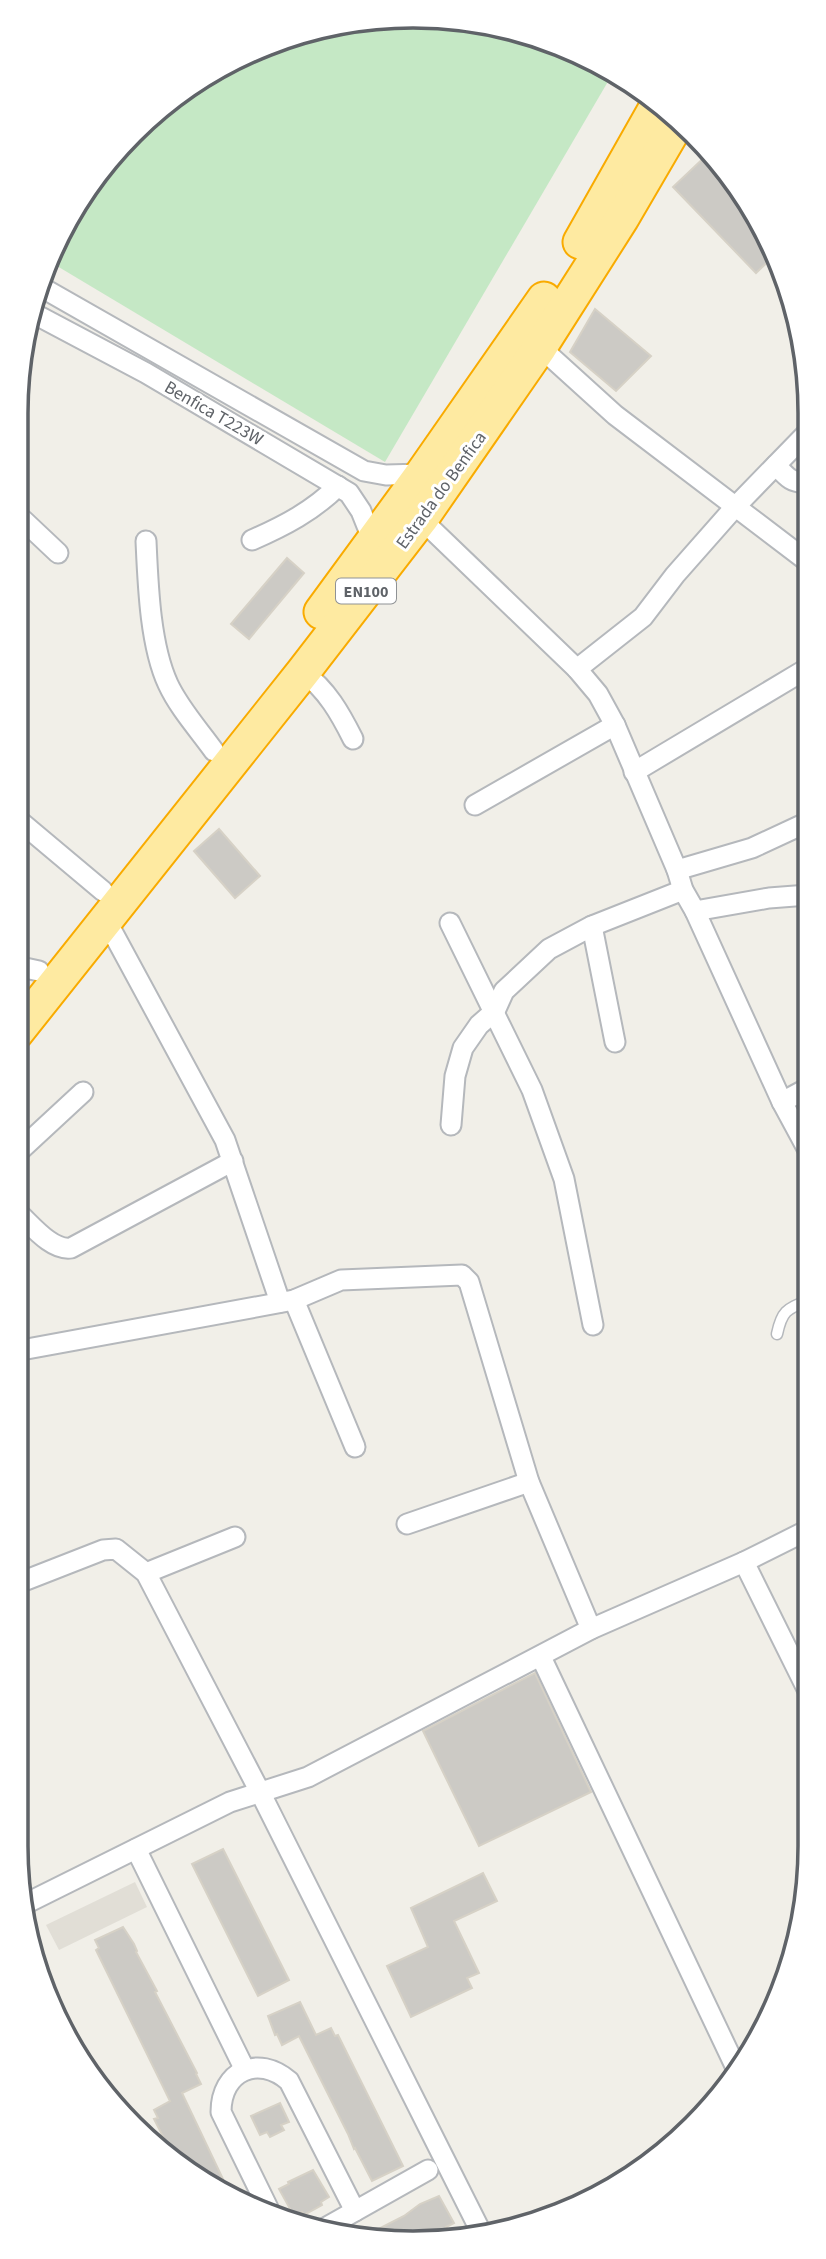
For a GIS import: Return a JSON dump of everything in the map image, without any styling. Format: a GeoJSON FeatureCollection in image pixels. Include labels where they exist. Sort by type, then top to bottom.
{"type":"FeatureCollection","features":[{"type":"Feature","properties":{"kind":"highway","name":"Estrada do Benfica"},"geometry":{"type":"LineString","coordinates":[[28,1016],[214,751],[373,541],[538,309],[602,206],[653,113]]}},
{"type":"Feature","properties":{"kind":"highway","name":"Estrada do Benfica"},"geometry":{"type":"LineString","coordinates":[[28,968],[104,906],[303,671],[421,519],[540,347],[622,218],[673,130]]}},
{"type":"Feature","properties":{"kind":"street"},"geometry":{"type":"LineString","coordinates":[[48,291],[364,471],[386,475],[422,474]]}},
{"type":"Feature","properties":{"kind":"street","name":"Benfica T223W"},"geometry":{"type":"LineString","coordinates":[[40,317],[146,373],[349,493],[373,541]]}},
{"type":"Feature","properties":{"kind":"street"},"geometry":{"type":"LineString","coordinates":[[540,347],[615,415],[798,554]]}},
{"type":"Feature","properties":{"kind":"street"},"geometry":{"type":"LineString","coordinates":[[577,669],[643,617],[675,575],[735,507],[798,442]]}},
{"type":"Feature","properties":{"kind":"street"},"geometry":{"type":"LineString","coordinates":[[776,465],[790,479],[798,483]]}},
{"type":"Feature","properties":{"kind":"street"},"geometry":{"type":"LineString","coordinates":[[252,540],[301,516],[322,502],[338,486]]}},
{"type":"Feature","properties":{"kind":"street"},"geometry":{"type":"LineString","coordinates":[[421,519],[577,669],[598,694],[615,724],[677,870],[682,890],[695,911],[798,1132]]}},
{"type":"Feature","properties":{"kind":"street"},"geometry":{"type":"LineString","coordinates":[[28,525],[58,553]]}},
{"type":"Feature","properties":{"kind":"street"},"geometry":{"type":"LineString","coordinates":[[146,541],[149,596],[160,662],[169,686],[214,751]]}},
{"type":"Feature","properties":{"kind":"street"},"geometry":{"type":"LineString","coordinates":[[303,671],[319,684],[337,707],[353,739]]}},
{"type":"Feature","properties":{"kind":"street"},"geometry":{"type":"LineString","coordinates":[[634,772],[798,673]]}},
{"type":"Feature","properties":{"kind":"street"},"geometry":{"type":"LineString","coordinates":[[475,805],[615,724]]}},
{"type":"Feature","properties":{"kind":"street"},"geometry":{"type":"LineString","coordinates":[[677,870],[752,848],[798,827]]}},
{"type":"Feature","properties":{"kind":"street"},"geometry":{"type":"LineString","coordinates":[[28,830],[104,906],[216,1122],[287,1301],[355,1447]]}},
{"type":"Feature","properties":{"kind":"street"},"geometry":{"type":"LineString","coordinates":[[451,1125],[455,1076],[463,1048],[479,1025],[495,1011],[504,991],[549,949],[592,926],[682,890]]}},
{"type":"Feature","properties":{"kind":"street"},"geometry":{"type":"LineString","coordinates":[[695,911],[798,896]]}},
{"type":"Feature","properties":{"kind":"street"},"geometry":{"type":"LineString","coordinates":[[450,923],[532,1090],[564,1180],[593,1325]]}},
{"type":"Feature","properties":{"kind":"street"},"geometry":{"type":"LineString","coordinates":[[592,926],[615,1042]]}},
{"type":"Feature","properties":{"kind":"street"},"geometry":{"type":"LineString","coordinates":[[28,1143],[83,1092]]}},
{"type":"Feature","properties":{"kind":"street"},"geometry":{"type":"LineString","coordinates":[[782,1102],[798,1093]]}},
{"type":"Feature","properties":{"kind":"street"},"geometry":{"type":"LineString","coordinates":[[28,1221],[55,1245],[63,1249],[71,1248],[233,1161]]}},
{"type":"Feature","properties":{"kind":"street"},"geometry":{"type":"LineString","coordinates":[[28,1349],[287,1301],[341,1280],[462,1275],[469,1282],[529,1482],[591,1629]]}},
{"type":"Feature","properties":{"kind":"street"},"geometry":{"type":"LineString","coordinates":[[407,1524],[529,1482]]}},
{"type":"Feature","properties":{"kind":"street"},"geometry":{"type":"LineString","coordinates":[[32,1901],[230,1802],[308,1777],[591,1629],[798,1536]]}},
{"type":"Feature","properties":{"kind":"street"},"geometry":{"type":"LineString","coordinates":[[146,1573],[235,1537]]}},
{"type":"Feature","properties":{"kind":"street"},"geometry":{"type":"LineString","coordinates":[[28,1579],[103,1550],[116,1549],[146,1573],[261,1791],[478,2226]]}},
{"type":"Feature","properties":{"kind":"street"},"geometry":{"type":"LineString","coordinates":[[744,1562],[798,1671]]}},
{"type":"Feature","properties":{"kind":"street"},"geometry":{"type":"LineString","coordinates":[[541,1657],[733,2061]]}},
{"type":"Feature","properties":{"kind":"street"},"geometry":{"type":"LineString","coordinates":[[136,1849],[245,2070]]}},
{"type":"Feature","properties":{"kind":"street"},"geometry":{"type":"LineString","coordinates":[[265,2201],[221,2112],[225,2088],[233,2078],[245,2070],[255,2068],[268,2068],[289,2081],[355,2211]]}},
{"type":"Feature","properties":{"kind":"street"},"geometry":{"type":"LineString","coordinates":[[334,2223],[428,2170]]}},
{"type":"Feature","properties":{"kind":"lane"},"geometry":{"type":"LineString","coordinates":[[777,1334],[780,1317],[788,1308],[798,1304]]}},
{"type":"Feature","properties":{"kind":"shaded area"},"geometry":{"type":"Polygon","coordinates":[[[135,1882],[147,1907],[59,1950],[46,1925],[135,1882]]]}},
{"type":"Feature","properties":{"kind":"green space"},"geometry":{"type":"Polygon","coordinates":[[[388,29],[463,31],[537,48],[606,80],[608,81],[385,462],[57,266],[80,220],[124,159],[179,108],[199,93],[243,68],[289,48],[313,41],[388,29]]]}},
{"type":"Feature","properties":{"kind":"building"},"geometry":{"type":"Polygon","coordinates":[[[702,159],[733,199],[767,262],[756,273],[673,187],[702,159]]]}},
{"type":"Feature","properties":{"kind":"building"},"geometry":{"type":"Polygon","coordinates":[[[595,309],[651,356],[616,391],[570,352],[595,309]]]}},
{"type":"Feature","properties":{"kind":"building"},"geometry":{"type":"Polygon","coordinates":[[[287,558],[304,573],[249,639],[231,624],[287,558]]]}},
{"type":"Feature","properties":{"kind":"building"},"geometry":{"type":"Polygon","coordinates":[[[219,829],[260,876],[235,898],[194,851],[219,829]]]}},
{"type":"Feature","properties":{"kind":"building"},"geometry":{"type":"Polygon","coordinates":[[[535,1673],[591,1792],[479,1846],[423,1731],[535,1673]]]}},
{"type":"Feature","properties":{"kind":"building"},"geometry":{"type":"Polygon","coordinates":[[[223,1849],[289,1980],[258,1996],[192,1864],[223,1849]]]}},
{"type":"Feature","properties":{"kind":"building"},"geometry":{"type":"Polygon","coordinates":[[[483,1873],[497,1901],[454,1921],[479,1973],[467,1978],[472,1988],[411,2017],[387,1966],[428,1947],[411,1908],[483,1873]]]}},
{"type":"Feature","properties":{"kind":"building"},"geometry":{"type":"Polygon","coordinates":[[[123,1927],[134,1944],[157,1991],[155,1992],[197,2073],[201,2084],[182,2093],[224,2181],[164,2139],[154,2119],[158,2118],[154,2110],[170,2101],[96,1950],[99,1948],[95,1940],[123,1927]]]}},
{"type":"Feature","properties":{"kind":"building"},"geometry":{"type":"Polygon","coordinates":[[[300,2002],[316,2035],[331,2028],[335,2036],[338,2035],[403,2166],[372,2181],[299,2036],[282,2045],[277,2034],[275,2035],[268,2016],[300,2002]]]}},
{"type":"Feature","properties":{"kind":"building"},"geometry":{"type":"Polygon","coordinates":[[[280,2103],[289,2122],[281,2125],[284,2130],[270,2137],[267,2132],[260,2135],[251,2116],[280,2103]]]}},
{"type":"Feature","properties":{"kind":"building"},"geometry":{"type":"Polygon","coordinates":[[[313,2170],[329,2197],[321,2202],[322,2205],[304,2215],[302,2212],[292,2212],[279,2189],[289,2184],[288,2182],[313,2170]]]}},
{"type":"Feature","properties":{"kind":"building"},"geometry":{"type":"Polygon","coordinates":[[[439,2196],[454,2223],[446,2227],[447,2229],[378,2229],[404,2216],[420,2204],[439,2196]]]}}]}
